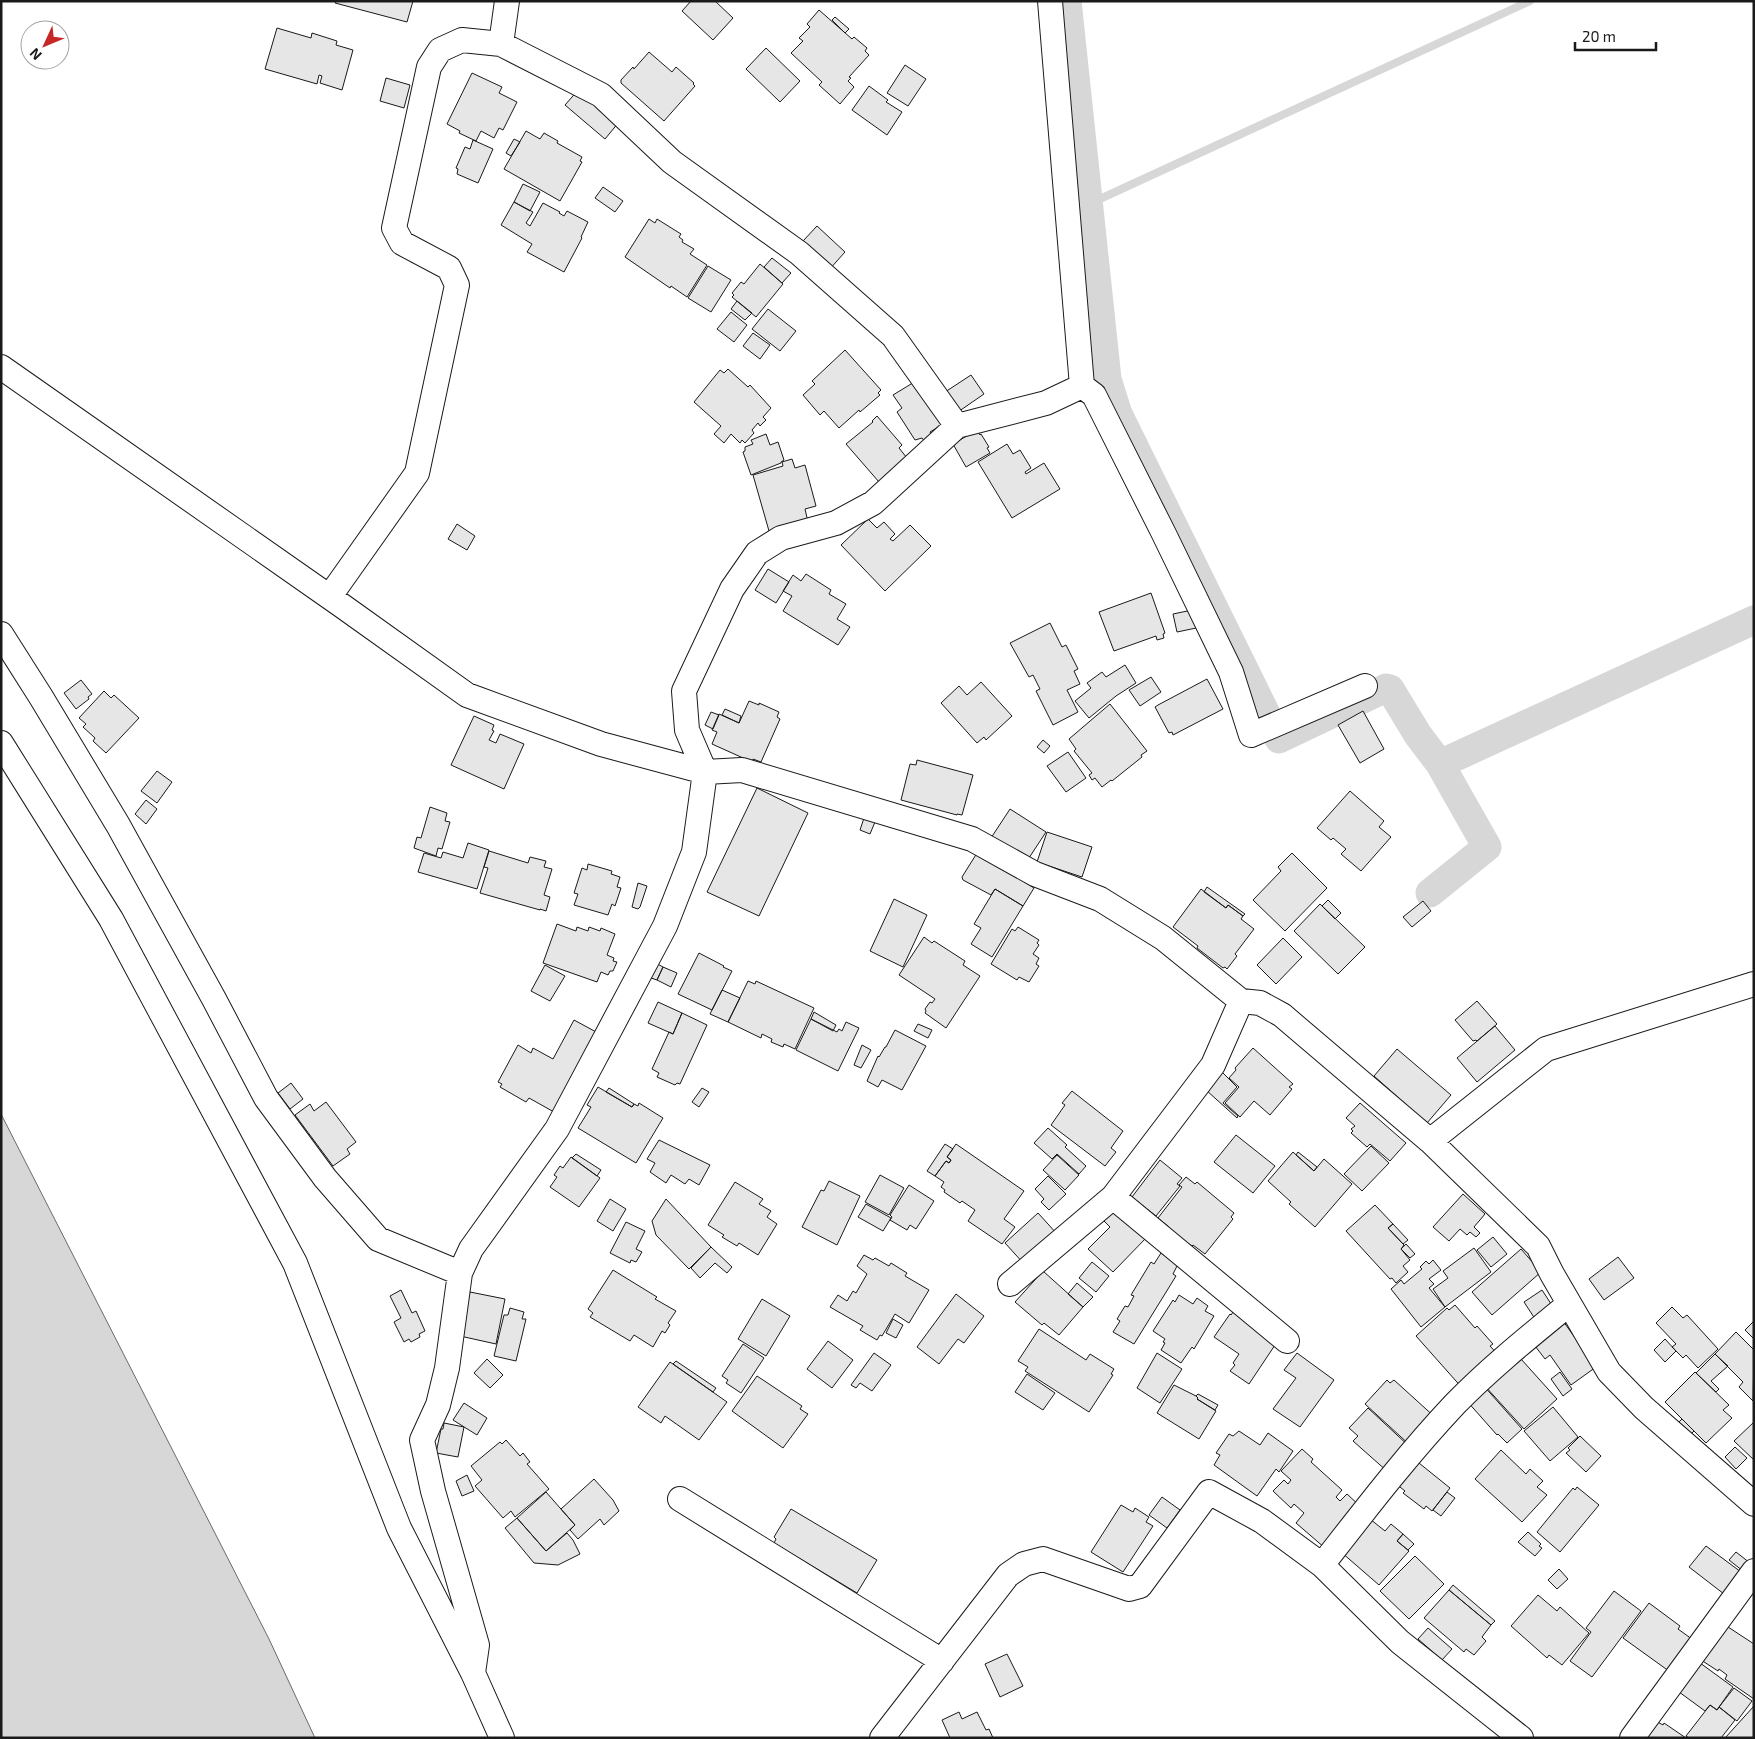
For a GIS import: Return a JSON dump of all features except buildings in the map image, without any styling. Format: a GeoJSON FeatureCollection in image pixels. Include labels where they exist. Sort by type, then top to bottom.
{"type":"FeatureCollection","features":[{"type":"Feature","properties":{"kind":"street"},"geometry":{"type":"LineString","coordinates":[[501,44],[507,1]]}},
{"type":"Feature","properties":{"kind":"street"},"geometry":{"type":"LineString","coordinates":[[1050,1],[1082,386],[1094,395],[1164,534],[1231,672],[1252,735],[1364,686]]}},
{"type":"Feature","properties":{"kind":"street"},"geometry":{"type":"LineString","coordinates":[[330,596],[417,473],[457,285],[449,268],[402,243],[394,228],[429,67],[440,50],[462,40],[501,44],[601,95],[672,162],[799,253],[893,336],[957,426]]}},
{"type":"Feature","properties":{"kind":"street"},"geometry":{"type":"LineString","coordinates":[[1,367],[330,596],[467,695],[601,744],[705,772],[742,770],[972,839],[1035,874],[1100,899],[1163,938],[1241,1001],[1260,1003],[1282,1015],[1430,1141],[1538,1246],[1609,1372],[1644,1408],[1754,1504]]}},
{"type":"Feature","properties":{"kind":"street"},"geometry":{"type":"LineString","coordinates":[[473,1673],[477,1645],[433,1491],[422,1440],[438,1404],[447,1368],[460,1272],[471,1248],[556,1129],[665,926],[694,852],[705,772],[687,730],[684,691],[732,589],[757,553],[781,538],[836,523],[873,503],[957,426],[1046,403],[1082,386]]}},
{"type":"Feature","properties":{"kind":"street"},"geometry":{"type":"LineString","coordinates":[[1,634],[42,697],[118,825],[266,1098],[325,1178],[378,1239],[460,1272]]}},
{"type":"Feature","properties":{"kind":"street"},"geometry":{"type":"LineString","coordinates":[[1,743],[111,919],[295,1263],[399,1528],[473,1673],[502,1738]]}},
{"type":"Feature","properties":{"kind":"street"},"geometry":{"type":"LineString","coordinates":[[1430,1141],[1546,1049],[1754,984]]}},
{"type":"Feature","properties":{"kind":"street"},"geometry":{"type":"LineString","coordinates":[[1010,1284],[1113,1197],[1213,1065],[1241,1001]]}},
{"type":"Feature","properties":{"kind":"street"},"geometry":{"type":"LineString","coordinates":[[1113,1197],[1288,1341]]}},
{"type":"Feature","properties":{"kind":"street"},"geometry":{"type":"LineString","coordinates":[[1322,1565],[1393,1474],[1456,1404],[1524,1341],[1569,1304]]}},
{"type":"Feature","properties":{"kind":"street"},"geometry":{"type":"LineString","coordinates":[[882,1738],[1008,1575],[1024,1564],[1043,1558],[1129,1589],[1140,1586],[1209,1492],[1262,1521],[1322,1565],[1400,1642],[1521,1738]]}},
{"type":"Feature","properties":{"kind":"street"},"geometry":{"type":"LineString","coordinates":[[680,1499],[942,1660]]}},
{"type":"Feature","properties":{"kind":"street"},"geometry":{"type":"LineString","coordinates":[[1632,1738],[1754,1570]]}},
{"type":"Feature","properties":{"kind":"shaded area"},"geometry":{"type":"Polygon","coordinates":[[[1,1114],[269,1639],[315,1738],[1,1738],[1,1114]]]}},
{"type":"Feature","properties":{"kind":"waterway"},"geometry":{"type":"LineString","coordinates":[[1067,1],[1107,379],[1118,414],[1270,722]]}},
{"type":"Feature","properties":{"kind":"waterway"},"geometry":{"type":"LineString","coordinates":[[1089,204],[1530,1]]}},
{"type":"Feature","properties":{"kind":"waterway"},"geometry":{"type":"LineString","coordinates":[[1440,764],[1754,620]]}},
{"type":"Feature","properties":{"kind":"waterway"},"geometry":{"type":"LineString","coordinates":[[1276,733],[1279,739],[1386,688],[1390,689],[1418,735],[1440,764],[1487,847],[1430,893]]}}]}
